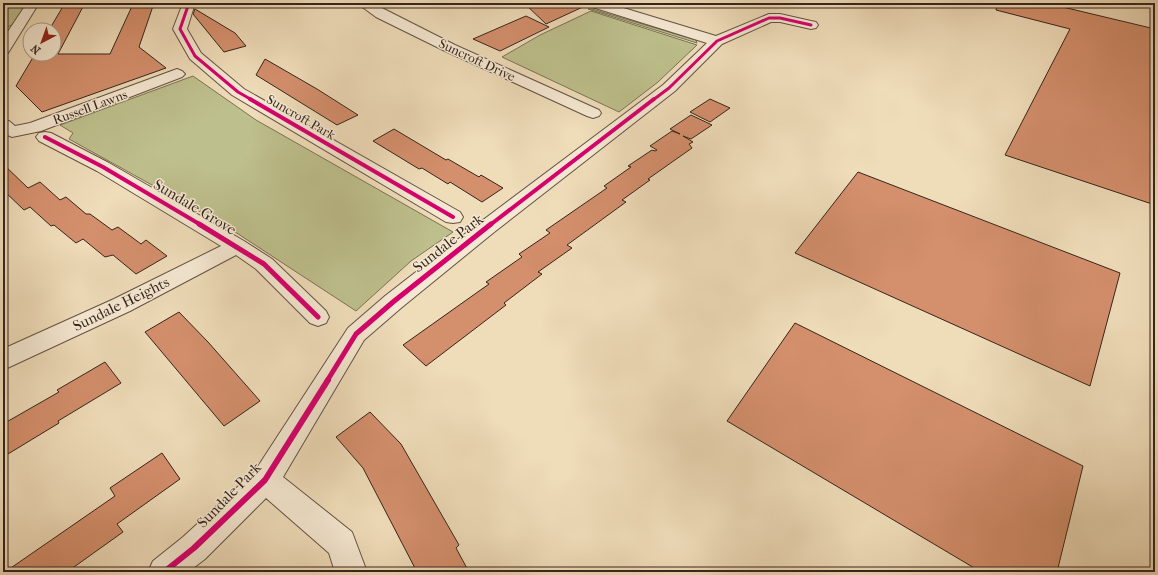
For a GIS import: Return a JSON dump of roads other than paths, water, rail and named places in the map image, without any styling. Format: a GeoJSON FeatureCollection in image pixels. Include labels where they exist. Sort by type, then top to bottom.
{"type":"FeatureCollection","features":[{"type":"Feature","properties":{"kind":"street"},"geometry":{"type":"LineString","coordinates":[[3,50],[8,33],[33,3]]}},
{"type":"Feature","properties":{"kind":"street","name":"Suncroft Park"},"geometry":{"type":"LineString","coordinates":[[189,3],[180,29],[196,56],[238,92],[453,217]]}},
{"type":"Feature","properties":{"kind":"street","name":"Suncroft Drive"},"geometry":{"type":"LineString","coordinates":[[363,3],[381,14],[450,48],[592,113]]}},
{"type":"Feature","properties":{"kind":"street"},"geometry":{"type":"LineString","coordinates":[[594,3],[717,41]]}},
{"type":"Feature","properties":{"kind":"street","name":"Sundale Park"},"geometry":{"type":"LineString","coordinates":[[164,572],[194,548],[265,480],[356,334],[393,302],[486,228],[669,88],[717,41],[769,18],[780,18],[812,25]]}},
{"type":"Feature","properties":{"kind":"street","name":"Russell Lawns"},"geometry":{"type":"LineString","coordinates":[[3,125],[12,132],[35,127],[177,74]]}},
{"type":"Feature","properties":{"kind":"street","name":"Sundale Grove"},"geometry":{"type":"LineString","coordinates":[[45,138],[103,167],[237,246],[264,264],[318,317]]}},
{"type":"Feature","properties":{"kind":"street","name":"Sundale Heights"},"geometry":{"type":"LineString","coordinates":[[3,360],[122,305],[237,246]]}},
{"type":"Feature","properties":{"kind":"street"},"geometry":{"type":"LineString","coordinates":[[265,480],[341,543],[351,572]]}}]}
